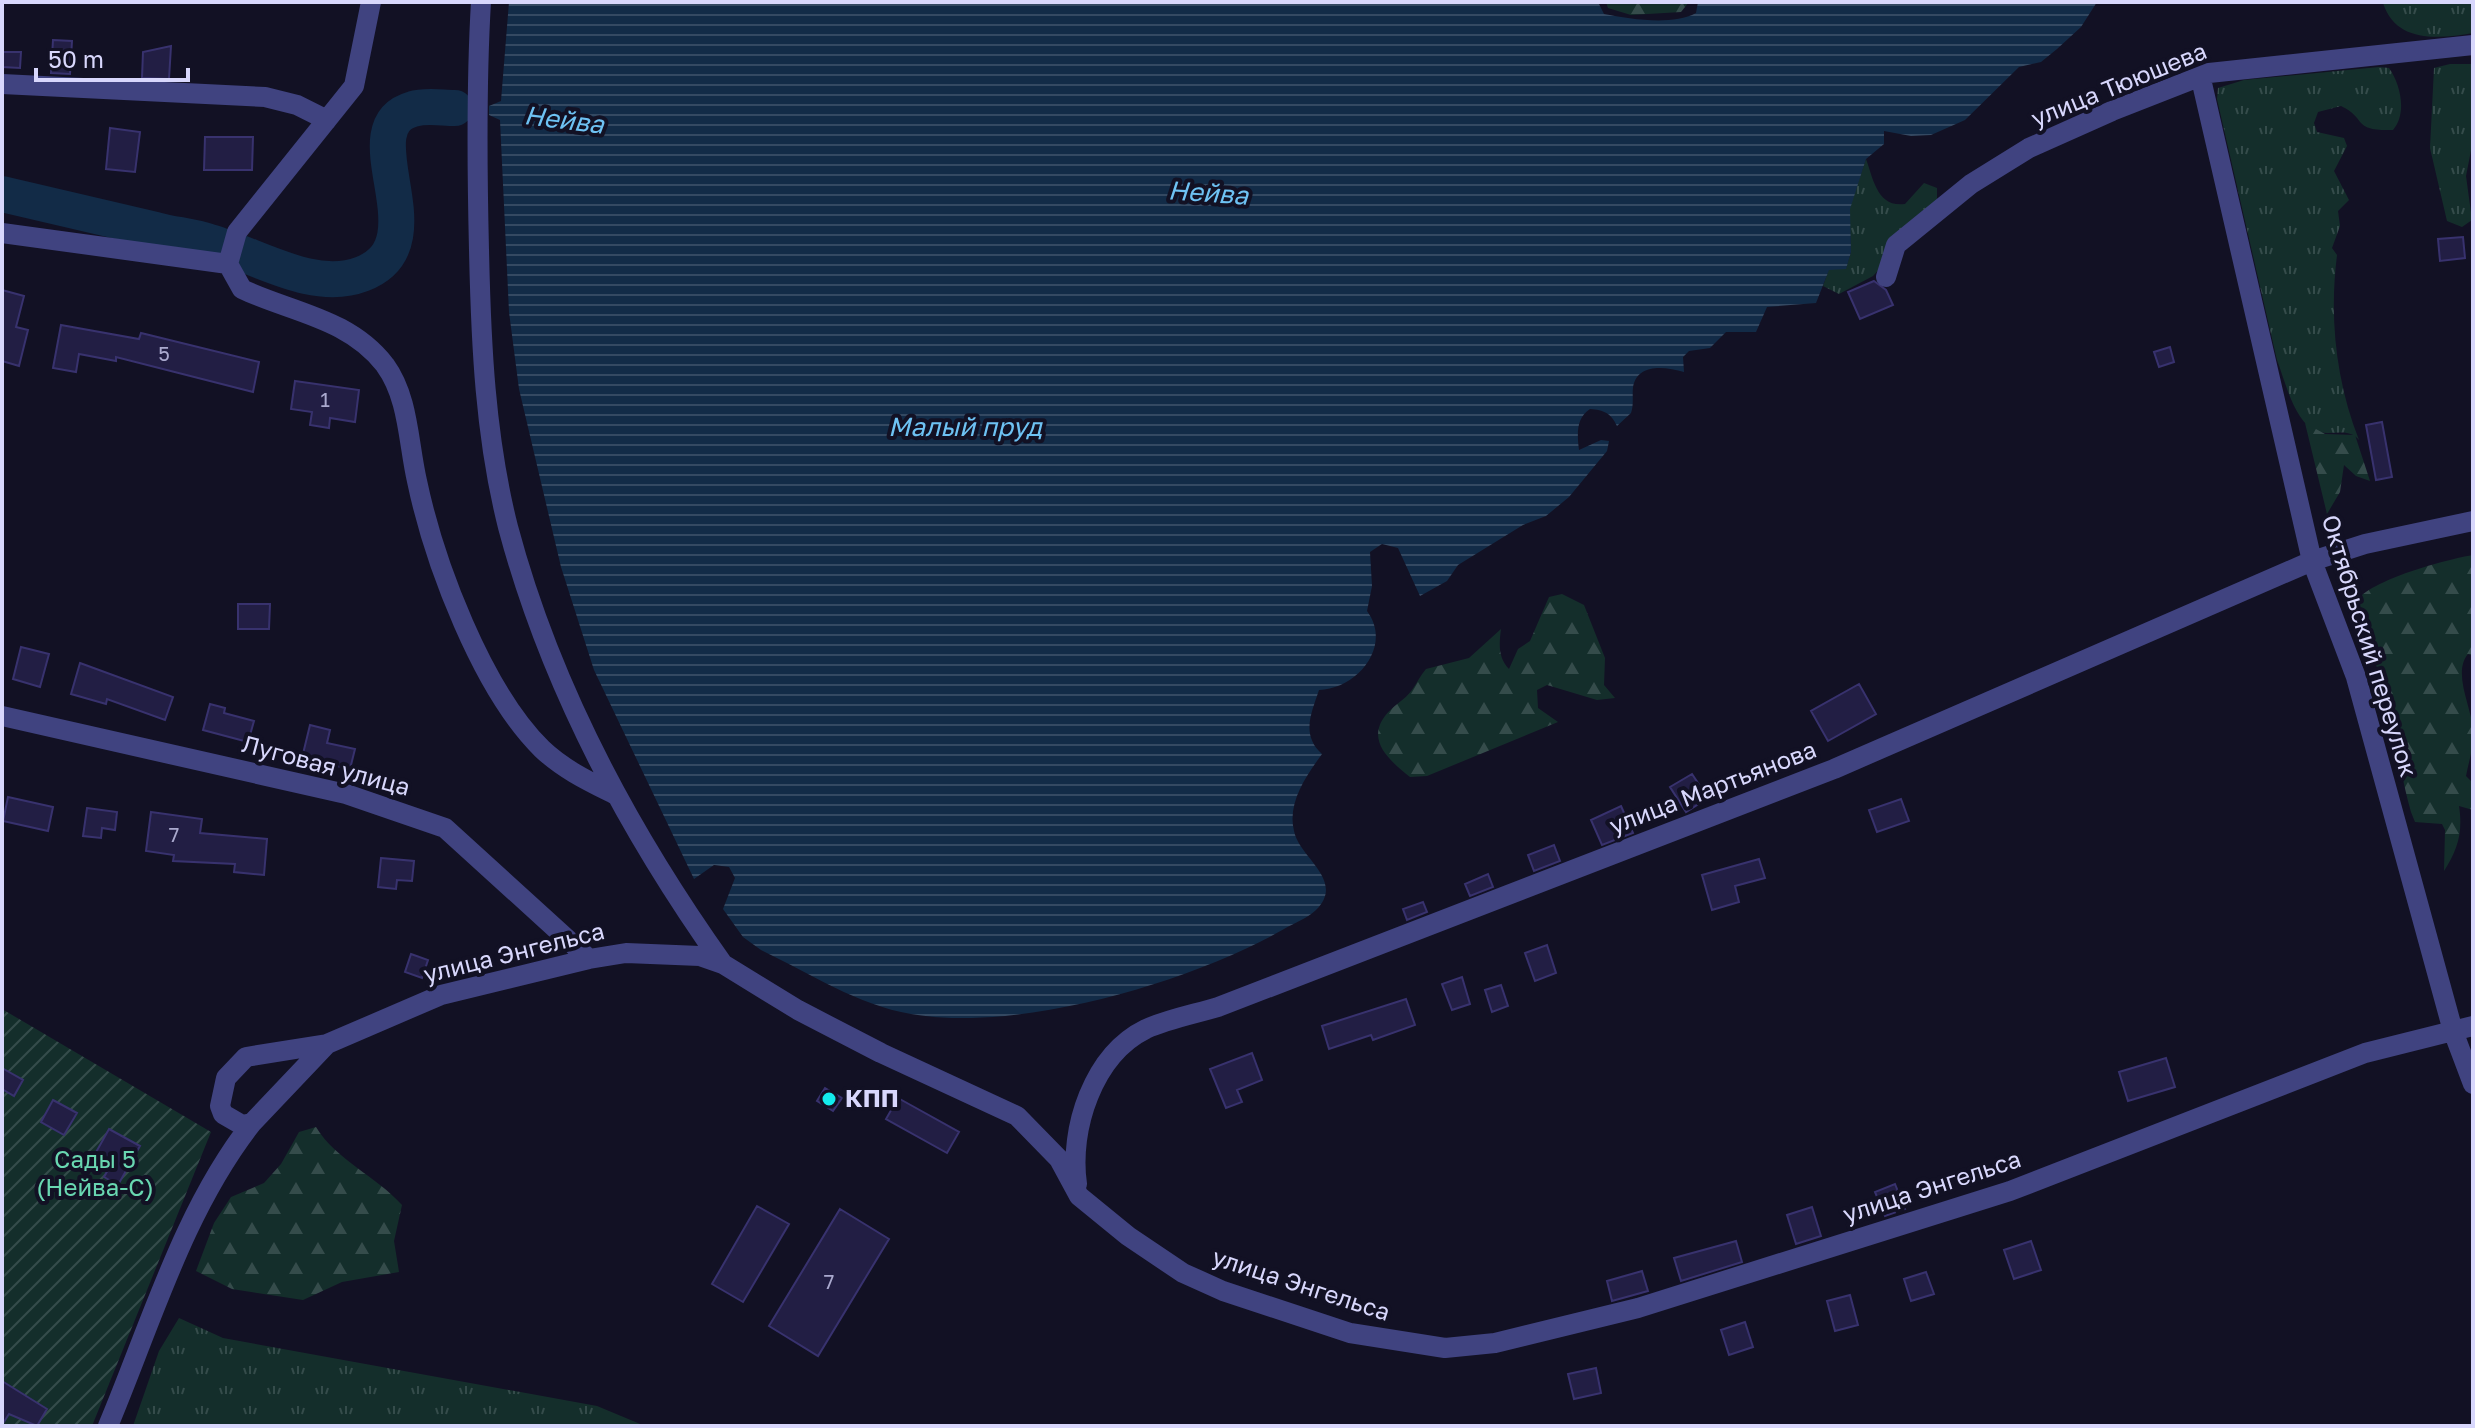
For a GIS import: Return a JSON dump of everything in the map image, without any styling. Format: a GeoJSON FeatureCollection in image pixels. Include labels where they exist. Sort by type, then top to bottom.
{"type":"FeatureCollection","features":[{"type":"Feature","properties":{"kind":"street"},"geometry":{"type":"LineString","coordinates":[[371,2],[354,86],[237,232],[228,264],[242,289],[299,309],[343,330],[366,345],[384,364],[396,382],[405,412],[433,550],[489,671],[526,733],[544,751],[566,769],[614,794]]}},
{"type":"Feature","properties":{"kind":"street"},"geometry":{"type":"LineString","coordinates":[[481,2],[476,81],[483,372],[508,527],[542,631],[614,794],[668,883],[723,964]]}},
{"type":"Feature","properties":{"kind":"street","name":"улица Тююшева"},"geometry":{"type":"LineString","coordinates":[[1886,277],[1896,245],[1989,172],[2071,128],[2201,79],[2209,73],[2473,45]]}},
{"type":"Feature","properties":{"kind":"street","name":"Октябрьский переулок"},"geometry":{"type":"LineString","coordinates":[[2201,79],[2312,561],[2356,677],[2463,1028],[2473,1084]]}},
{"type":"Feature","properties":{"kind":"street"},"geometry":{"type":"LineString","coordinates":[[2,84],[265,97],[297,105],[327,120]]}},
{"type":"Feature","properties":{"kind":"street"},"geometry":{"type":"LineString","coordinates":[[2,233],[228,264]]}},
{"type":"Feature","properties":{"kind":"street","name":"улица Мартьянова"},"geometry":{"type":"LineString","coordinates":[[1079,1196],[1074,1165],[1080,1126],[1089,1097],[1101,1071],[1118,1049],[1146,1029],[1218,1007],[1834,769],[2312,561],[2365,544],[2473,521]]}},
{"type":"Feature","properties":{"kind":"street","name":"Луговая улица"},"geometry":{"type":"LineString","coordinates":[[2,716],[346,794],[445,828],[589,959]]}},
{"type":"Feature","properties":{"kind":"street","name":"улица Энгельса"},"geometry":{"type":"LineString","coordinates":[[327,1044],[252,1123],[242,1125],[230,1120],[220,1106],[226,1078],[246,1057],[327,1044],[441,995],[626,953],[678,953],[723,964],[798,1010],[881,1053],[1017,1116],[1059,1159],[1079,1196],[1128,1236],[1183,1273],[1223,1291],[1350,1333],[1445,1348],[1495,1343],[1638,1308],[2010,1191],[2365,1053],[2463,1028]]}},
{"type":"Feature","properties":{"kind":"street"},"geometry":{"type":"LineString","coordinates":[[108,1426],[200,1204],[226,1156],[252,1123]]}},
{"type":"Feature","properties":{"kind":"green space"},"geometry":{"type":"Polygon","coordinates":[[[1606,2],[1689,2],[1681,12],[1631,15],[1608,8],[1606,2]]]}},
{"type":"Feature","properties":{"kind":"green space"},"geometry":{"type":"Polygon","coordinates":[[[2473,2],[2473,33],[2433,37],[2408,32],[2389,16],[2383,3],[2473,2]]]}},
{"type":"Feature","properties":{"kind":"green space"},"geometry":{"type":"Polygon","coordinates":[[[2473,64],[2473,140],[2466,176],[2472,220],[2462,227],[2447,221],[2430,148],[2434,68],[2473,64]]]}},
{"type":"Feature","properties":{"kind":"green space"},"geometry":{"type":"Polygon","coordinates":[[[2389,68],[2401,99],[2400,116],[2393,130],[2365,126],[2341,106],[2318,112],[2314,123],[2317,132],[2344,138],[2347,146],[2334,171],[2349,200],[2338,211],[2340,226],[2332,248],[2337,255],[2334,326],[2345,395],[2359,440],[2349,433],[2324,433],[2312,429],[2290,398],[2277,360],[2217,99],[2218,88],[2244,80],[2389,68]]]}},
{"type":"Feature","properties":{"kind":"green space"},"geometry":{"type":"Polygon","coordinates":[[[1866,159],[1874,183],[1888,201],[1905,204],[1924,183],[1937,188],[1937,205],[1873,276],[1839,294],[1823,286],[1829,269],[1846,268],[1851,252],[1849,209],[1866,159]]]}},
{"type":"Feature","properties":{"kind":"green space"},"geometry":{"type":"Polygon","coordinates":[[[2305,423],[2325,434],[2355,435],[2370,481],[2356,476],[2344,465],[2340,492],[2327,514],[2305,423]]]}},
{"type":"Feature","properties":{"kind":"green space"},"geometry":{"type":"Polygon","coordinates":[[[2473,555],[2473,656],[2468,654],[2464,662],[2462,681],[2473,730],[2466,776],[2473,783],[2473,810],[2459,806],[2458,840],[2444,871],[2445,830],[2442,824],[2415,822],[2384,691],[2371,652],[2353,615],[2356,602],[2376,586],[2428,566],[2473,555]]]}},
{"type":"Feature","properties":{"kind":"green space"},"geometry":{"type":"Polygon","coordinates":[[[1562,594],[1584,605],[1605,658],[1604,685],[1615,698],[1597,700],[1547,685],[1537,690],[1538,708],[1558,722],[1427,776],[1410,777],[1388,757],[1379,742],[1380,725],[1388,712],[1409,694],[1426,669],[1469,658],[1501,629],[1501,655],[1509,669],[1518,649],[1530,641],[1549,597],[1562,594]]]}},
{"type":"Feature","properties":{"kind":"green space","name":"Сады 5 (Нейва-С)"},"geometry":{"type":"Polygon","coordinates":[[[2,1009],[211,1132],[92,1426],[2,1426],[2,1009]]]}},
{"type":"Feature","properties":{"kind":"green space"},"geometry":{"type":"Polygon","coordinates":[[[316,1127],[345,1159],[402,1205],[394,1241],[399,1272],[342,1282],[303,1300],[232,1289],[196,1271],[214,1223],[231,1197],[264,1183],[281,1164],[299,1132],[316,1127]]]}},
{"type":"Feature","properties":{"kind":"green space"},"geometry":{"type":"Polygon","coordinates":[[[179,1318],[223,1338],[597,1406],[645,1426],[133,1426],[159,1351],[179,1318]]]}},
{"type":"Feature","properties":{"kind":"water","name":"Малый пруд"},"geometry":{"type":"Polygon","coordinates":[[[509,2],[1598,2],[1604,14],[1663,20],[1696,13],[1698,2],[2097,2],[2081,27],[2057,49],[2041,62],[2019,67],[1965,120],[1931,135],[1911,136],[1884,131],[1884,144],[1866,159],[1850,209],[1851,252],[1846,269],[1829,270],[1816,303],[1767,307],[1756,332],[1726,332],[1710,348],[1689,351],[1683,357],[1684,372],[1654,368],[1641,373],[1633,387],[1631,413],[1617,426],[1603,411],[1590,409],[1585,413],[1578,427],[1579,450],[1601,440],[1609,441],[1607,451],[1569,497],[1546,516],[1523,525],[1458,565],[1447,581],[1420,596],[1398,548],[1382,544],[1370,552],[1372,586],[1367,611],[1374,624],[1376,638],[1373,651],[1358,674],[1333,688],[1319,690],[1310,732],[1322,754],[1304,781],[1293,810],[1298,841],[1324,879],[1324,899],[1316,910],[1246,949],[1154,984],[1051,1009],[954,1018],[911,1014],[872,1003],[761,950],[743,937],[723,909],[735,878],[729,867],[714,865],[694,879],[594,670],[561,567],[519,389],[509,312],[500,120],[489,115],[489,106],[501,101],[509,2]]]}},
{"type":"Feature","properties":{"kind":"building"},"geometry":{"type":"Polygon","coordinates":[[[53,40],[72,41],[70,74],[51,73],[53,40]]]}},
{"type":"Feature","properties":{"kind":"building"},"geometry":{"type":"Polygon","coordinates":[[[171,46],[169,79],[142,78],[143,52],[171,46]]]}},
{"type":"Feature","properties":{"kind":"building"},"geometry":{"type":"Polygon","coordinates":[[[2,52],[21,52],[20,68],[2,67],[2,52]]]}},
{"type":"Feature","properties":{"kind":"building"},"geometry":{"type":"Polygon","coordinates":[[[110,128],[140,132],[135,172],[106,169],[110,128]]]}},
{"type":"Feature","properties":{"kind":"building"},"geometry":{"type":"Polygon","coordinates":[[[205,137],[253,137],[252,170],[204,170],[205,137]]]}},
{"type":"Feature","properties":{"kind":"building"},"geometry":{"type":"Polygon","coordinates":[[[2463,237],[2465,258],[2440,261],[2438,239],[2463,237]]]}},
{"type":"Feature","properties":{"kind":"building"},"geometry":{"type":"Polygon","coordinates":[[[1874,281],[1886,290],[1893,305],[1860,319],[1848,292],[1874,281]]]}},
{"type":"Feature","properties":{"kind":"building"},"geometry":{"type":"Polygon","coordinates":[[[2,290],[24,296],[16,327],[28,330],[19,366],[2,361],[2,290]]]}},
{"type":"Feature","properties":{"kind":"building"},"geometry":{"type":"Polygon","coordinates":[[[61,325],[139,339],[141,333],[259,362],[253,392],[116,357],[116,361],[79,354],[76,372],[53,368],[61,325]]]}},
{"type":"Feature","properties":{"kind":"building"},"geometry":{"type":"Polygon","coordinates":[[[2170,347],[2174,362],[2159,367],[2154,352],[2170,347]]]}},
{"type":"Feature","properties":{"kind":"building"},"geometry":{"type":"Polygon","coordinates":[[[295,381],[359,390],[355,422],[330,418],[329,428],[310,425],[312,412],[291,409],[295,381]]]}},
{"type":"Feature","properties":{"kind":"building"},"geometry":{"type":"Polygon","coordinates":[[[2382,422],[2392,477],[2376,480],[2366,425],[2382,422]]]}},
{"type":"Feature","properties":{"kind":"building"},"geometry":{"type":"Polygon","coordinates":[[[238,604],[270,604],[269,629],[238,629],[238,604]]]}},
{"type":"Feature","properties":{"kind":"building"},"geometry":{"type":"Polygon","coordinates":[[[21,647],[49,654],[40,687],[13,679],[21,647]]]}},
{"type":"Feature","properties":{"kind":"building"},"geometry":{"type":"Polygon","coordinates":[[[80,663],[173,697],[165,720],[107,699],[106,704],[71,694],[80,663]]]}},
{"type":"Feature","properties":{"kind":"building"},"geometry":{"type":"Polygon","coordinates":[[[1859,684],[1876,714],[1828,741],[1811,711],[1859,684]]]}},
{"type":"Feature","properties":{"kind":"building"},"geometry":{"type":"Polygon","coordinates":[[[210,704],[225,708],[224,713],[254,721],[248,742],[203,730],[210,704]]]}},
{"type":"Feature","properties":{"kind":"building"},"geometry":{"type":"Polygon","coordinates":[[[310,725],[330,730],[327,743],[355,749],[350,769],[302,758],[310,725]]]}},
{"type":"Feature","properties":{"kind":"building"},"geometry":{"type":"Polygon","coordinates":[[[1692,774],[1708,798],[1686,812],[1670,787],[1692,774]]]}},
{"type":"Feature","properties":{"kind":"building"},"geometry":{"type":"Polygon","coordinates":[[[8,797],[53,807],[48,831],[3,821],[8,797]]]}},
{"type":"Feature","properties":{"kind":"building"},"geometry":{"type":"Polygon","coordinates":[[[1901,799],[1909,821],[1877,832],[1869,810],[1901,799]]]}},
{"type":"Feature","properties":{"kind":"building"},"geometry":{"type":"Polygon","coordinates":[[[1621,806],[1633,833],[1602,845],[1591,820],[1621,806]]]}},
{"type":"Feature","properties":{"kind":"building"},"geometry":{"type":"Polygon","coordinates":[[[87,808],[117,812],[115,830],[102,828],[101,838],[83,836],[87,808]]]}},
{"type":"Feature","properties":{"kind":"building"},"geometry":{"type":"Polygon","coordinates":[[[151,812],[202,819],[200,833],[267,839],[264,875],[234,872],[235,864],[173,861],[174,855],[146,851],[151,812]]]}},
{"type":"Feature","properties":{"kind":"building"},"geometry":{"type":"Polygon","coordinates":[[[1554,845],[1560,861],[1534,871],[1528,855],[1554,845]]]}},
{"type":"Feature","properties":{"kind":"building"},"geometry":{"type":"Polygon","coordinates":[[[381,858],[414,861],[412,881],[397,880],[396,889],[378,887],[381,858]]]}},
{"type":"Feature","properties":{"kind":"building"},"geometry":{"type":"Polygon","coordinates":[[[1759,859],[1765,878],[1735,886],[1739,902],[1712,910],[1702,875],[1759,859]]]}},
{"type":"Feature","properties":{"kind":"building"},"geometry":{"type":"Polygon","coordinates":[[[1488,874],[1493,887],[1470,896],[1465,884],[1488,874]]]}},
{"type":"Feature","properties":{"kind":"building"},"geometry":{"type":"Polygon","coordinates":[[[1423,902],[1427,912],[1407,920],[1403,909],[1423,902]]]}},
{"type":"Feature","properties":{"kind":"building"},"geometry":{"type":"Polygon","coordinates":[[[1547,945],[1556,973],[1535,981],[1525,953],[1547,945]]]}},
{"type":"Feature","properties":{"kind":"building"},"geometry":{"type":"Polygon","coordinates":[[[411,954],[428,960],[422,978],[405,972],[411,954]]]}},
{"type":"Feature","properties":{"kind":"building"},"geometry":{"type":"Polygon","coordinates":[[[1462,977],[1470,1004],[1452,1010],[1442,984],[1462,977]]]}},
{"type":"Feature","properties":{"kind":"building"},"geometry":{"type":"Polygon","coordinates":[[[1501,985],[1508,1006],[1492,1012],[1485,990],[1501,985]]]}},
{"type":"Feature","properties":{"kind":"building"},"geometry":{"type":"Polygon","coordinates":[[[1406,999],[1415,1025],[1373,1040],[1371,1035],[1329,1049],[1322,1026],[1406,999]]]}},
{"type":"Feature","properties":{"kind":"building"},"geometry":{"type":"Polygon","coordinates":[[[1252,1053],[1262,1080],[1237,1090],[1242,1102],[1226,1108],[1210,1069],[1252,1053]]]}},
{"type":"Feature","properties":{"kind":"building"},"geometry":{"type":"Polygon","coordinates":[[[2166,1058],[2175,1087],[2128,1101],[2119,1072],[2166,1058]]]}},
{"type":"Feature","properties":{"kind":"building"},"geometry":{"type":"Polygon","coordinates":[[[2,1068],[23,1080],[14,1096],[2,1089],[2,1068]]]}},
{"type":"Feature","properties":{"kind":"building","name":"КПП"},"geometry":{"type":"Polygon","coordinates":[[[825,1088],[842,1098],[833,1111],[817,1101],[825,1088]]]}},
{"type":"Feature","properties":{"kind":"building"},"geometry":{"type":"Polygon","coordinates":[[[898,1098],[959,1132],[947,1153],[886,1119],[898,1098]]]}},
{"type":"Feature","properties":{"kind":"building"},"geometry":{"type":"Polygon","coordinates":[[[53,1100],[77,1113],[64,1135],[41,1122],[53,1100]]]}},
{"type":"Feature","properties":{"kind":"building"},"geometry":{"type":"Polygon","coordinates":[[[109,1129],[140,1146],[118,1185],[104,1177],[112,1163],[95,1154],[109,1129]]]}},
{"type":"Feature","properties":{"kind":"building"},"geometry":{"type":"Polygon","coordinates":[[[1895,1184],[1905,1209],[1885,1216],[1875,1192],[1895,1184]]]}},
{"type":"Feature","properties":{"kind":"building"},"geometry":{"type":"Polygon","coordinates":[[[757,1206],[789,1224],[743,1302],[712,1284],[757,1206]]]}},
{"type":"Feature","properties":{"kind":"building"},"geometry":{"type":"Polygon","coordinates":[[[1812,1207],[1821,1236],[1796,1244],[1787,1215],[1812,1207]]]}},
{"type":"Feature","properties":{"kind":"building"},"geometry":{"type":"Polygon","coordinates":[[[840,1209],[889,1239],[818,1356],[769,1326],[840,1209]]]}},
{"type":"Feature","properties":{"kind":"building"},"geometry":{"type":"Polygon","coordinates":[[[1736,1241],[1742,1262],[1681,1281],[1674,1258],[1736,1241]]]}},
{"type":"Feature","properties":{"kind":"building"},"geometry":{"type":"Polygon","coordinates":[[[2031,1241],[2041,1270],[2014,1279],[2004,1250],[2031,1241]]]}},
{"type":"Feature","properties":{"kind":"building"},"geometry":{"type":"Polygon","coordinates":[[[1642,1271],[1648,1291],[1612,1301],[1607,1281],[1642,1271]]]}},
{"type":"Feature","properties":{"kind":"building"},"geometry":{"type":"Polygon","coordinates":[[[1926,1272],[1934,1294],[1911,1301],[1904,1279],[1926,1272]]]}},
{"type":"Feature","properties":{"kind":"building"},"geometry":{"type":"Polygon","coordinates":[[[1850,1295],[1858,1325],[1835,1331],[1827,1301],[1850,1295]]]}},
{"type":"Feature","properties":{"kind":"building"},"geometry":{"type":"Polygon","coordinates":[[[1745,1322],[1753,1347],[1729,1355],[1721,1330],[1745,1322]]]}},
{"type":"Feature","properties":{"kind":"building"},"geometry":{"type":"Polygon","coordinates":[[[1596,1368],[1601,1393],[1574,1399],[1568,1374],[1596,1368]]]}},
{"type":"Feature","properties":{"kind":"building"},"geometry":{"type":"Polygon","coordinates":[[[2,1381],[47,1409],[37,1426],[9,1414],[2,1425],[2,1381]]]}},
{"type":"Feature","properties":{"kind":"waterway","name":"Нейва"},"geometry":{"type":"LineString","coordinates":[[2,194],[203,240],[305,276],[343,279],[362,274],[385,259],[395,238],[396,213],[388,138],[395,120],[413,109],[455,108]]}},
{"type":"Feature","properties":{"kind":"place","name":"КПП"},"geometry":{"type":"Point","coordinates":[829,1099]}}]}
